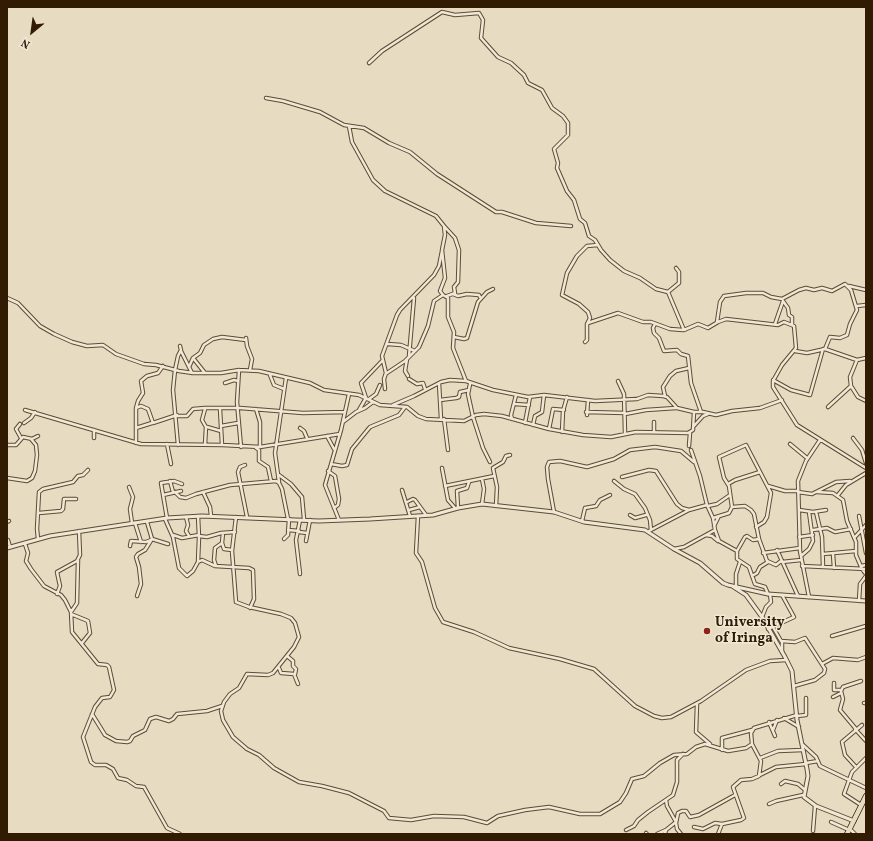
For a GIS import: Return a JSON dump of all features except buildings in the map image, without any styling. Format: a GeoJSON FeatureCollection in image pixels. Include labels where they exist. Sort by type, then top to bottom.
{"type":"FeatureCollection","features":[{"type":"Feature","properties":{"kind":"highway"},"geometry":{"type":"LineString","coordinates":[[849,831],[866,796]]}},
{"type":"Feature","properties":{"kind":"street"},"geometry":{"type":"LineString","coordinates":[[369,63],[382,50],[442,12],[455,14],[479,13],[483,20],[481,38],[498,56],[512,64],[524,75],[528,83],[542,90],[552,108],[563,116],[568,123],[568,135],[554,149],[554,152],[558,162],[557,168],[567,192],[574,200],[580,219],[585,223],[589,236],[599,245],[610,260],[624,271],[640,278],[656,289],[668,292]]}},
{"type":"Feature","properties":{"kind":"street"},"geometry":{"type":"LineString","coordinates":[[266,98],[320,112],[344,125],[364,128],[407,150],[437,174],[492,210],[510,214],[536,223],[572,226]]}},
{"type":"Feature","properties":{"kind":"street"},"geometry":{"type":"LineString","coordinates":[[349,126],[352,142],[373,180],[385,192],[436,216],[455,238],[460,250],[458,282],[454,287],[453,294]]}},
{"type":"Feature","properties":{"kind":"street"},"geometry":{"type":"LineString","coordinates":[[444,226],[445,238],[439,266],[434,275],[399,312],[383,354],[382,361],[361,384],[368,398],[380,405],[405,407],[421,418],[464,421],[484,414],[512,419],[562,432],[609,437],[625,433],[690,433]]}},
{"type":"Feature","properties":{"kind":"street"},"geometry":{"type":"LineString","coordinates":[[585,342],[587,340],[590,316],[586,309],[562,295],[567,273],[577,256],[587,246],[599,245]]}},
{"type":"Feature","properties":{"kind":"street"},"geometry":{"type":"LineString","coordinates":[[442,250],[445,278],[440,291],[443,295]]}},
{"type":"Feature","properties":{"kind":"street"},"geometry":{"type":"LineString","coordinates":[[668,292],[679,283],[679,272],[676,268]]}},
{"type":"Feature","properties":{"kind":"street"},"geometry":{"type":"LineString","coordinates":[[775,324],[784,300],[799,290],[806,288],[814,290],[822,288],[832,291],[844,284],[866,290]]}},
{"type":"Feature","properties":{"kind":"street"},"geometry":{"type":"LineString","coordinates":[[773,380],[787,389],[810,395],[824,349],[830,337],[840,338],[847,335],[850,324],[857,310],[857,306],[848,286]]}},
{"type":"Feature","properties":{"kind":"street"},"geometry":{"type":"LineString","coordinates":[[454,337],[467,338],[480,298],[493,289]]}},
{"type":"Feature","properties":{"kind":"street"},"geometry":{"type":"LineString","coordinates":[[668,292],[683,330]]}},
{"type":"Feature","properties":{"kind":"street"},"geometry":{"type":"LineString","coordinates":[[716,322],[720,302],[723,296],[746,293],[763,293],[772,298],[784,300]]}},
{"type":"Feature","properties":{"kind":"street"},"geometry":{"type":"LineString","coordinates":[[386,373],[408,358],[415,351],[428,326],[434,301],[443,295],[448,296],[453,294],[458,296],[466,294],[479,295],[480,298]]}},
{"type":"Feature","properties":{"kind":"street"},"geometry":{"type":"LineString","coordinates":[[448,296],[448,317],[454,337],[453,351],[466,381],[470,384],[516,395],[544,395],[588,400],[625,400],[637,399],[648,395],[665,396]]}},
{"type":"Feature","properties":{"kind":"street"},"geometry":{"type":"LineString","coordinates":[[414,297],[410,349],[405,371],[417,384],[423,383],[425,389]]}},
{"type":"Feature","properties":{"kind":"street"},"geometry":{"type":"LineString","coordinates":[[7,298],[18,303],[41,327],[67,340],[87,346],[103,345],[114,353],[144,364],[163,366],[193,373],[250,370],[310,383],[324,390],[368,398]]}},
{"type":"Feature","properties":{"kind":"street"},"geometry":{"type":"LineString","coordinates":[[784,300],[788,308],[789,315],[792,317],[792,325],[795,328],[797,347],[783,364],[773,380],[773,387],[797,425],[866,468]]}},
{"type":"Feature","properties":{"kind":"street"},"geometry":{"type":"LineString","coordinates":[[857,306],[866,305]]}},
{"type":"Feature","properties":{"kind":"street"},"geometry":{"type":"LineString","coordinates":[[588,323],[618,313],[670,330],[688,329],[693,325],[698,324],[708,328],[716,322],[726,319],[753,323],[775,324],[784,322],[792,325]]}},
{"type":"Feature","properties":{"kind":"street"},"geometry":{"type":"LineString","coordinates":[[655,324],[653,328],[654,333],[659,338],[663,350],[666,352],[677,350],[681,354],[688,356],[691,383],[701,412]]}},
{"type":"Feature","properties":{"kind":"street"},"geometry":{"type":"LineString","coordinates":[[189,367],[193,358],[200,353],[204,345],[222,337],[246,339],[252,359],[250,370]]}},
{"type":"Feature","properties":{"kind":"street"},"geometry":{"type":"LineString","coordinates":[[388,344],[401,345],[415,351]]}},
{"type":"Feature","properties":{"kind":"street"},"geometry":{"type":"LineString","coordinates":[[180,346],[181,351],[193,373]]}},
{"type":"Feature","properties":{"kind":"street"},"geometry":{"type":"LineString","coordinates":[[795,351],[807,353],[824,349],[857,360],[866,358]]}},
{"type":"Feature","properties":{"kind":"street"},"geometry":{"type":"LineString","coordinates":[[178,445],[177,416],[173,384],[178,356],[181,351]]}},
{"type":"Feature","properties":{"kind":"street"},"geometry":{"type":"LineString","coordinates":[[383,354],[386,373],[384,379],[386,389]]}},
{"type":"Feature","properties":{"kind":"street"},"geometry":{"type":"LineString","coordinates":[[193,358],[205,373]]}},
{"type":"Feature","properties":{"kind":"street"},"geometry":{"type":"LineString","coordinates":[[857,360],[850,376],[851,386],[858,397],[866,401]]}},
{"type":"Feature","properties":{"kind":"street"},"geometry":{"type":"LineString","coordinates":[[382,361],[385,367]]}},
{"type":"Feature","properties":{"kind":"street"},"geometry":{"type":"LineString","coordinates":[[136,443],[136,409],[138,401],[143,393],[141,380],[158,373],[163,366]]}},
{"type":"Feature","properties":{"kind":"street"},"geometry":{"type":"LineString","coordinates":[[677,408],[665,396],[663,387],[670,376],[676,371],[689,368]]}},
{"type":"Feature","properties":{"kind":"street"},"geometry":{"type":"LineString","coordinates":[[239,370],[238,423],[241,447]]}},
{"type":"Feature","properties":{"kind":"street"},"geometry":{"type":"LineString","coordinates":[[270,375],[274,384],[284,389]]}},
{"type":"Feature","properties":{"kind":"street"},"geometry":{"type":"LineString","coordinates":[[284,539],[288,537],[288,519],[279,482],[276,446],[286,378]]}},
{"type":"Feature","properties":{"kind":"street"},"geometry":{"type":"LineString","coordinates":[[224,383],[234,380],[238,382]]}},
{"type":"Feature","properties":{"kind":"street"},"geometry":{"type":"LineString","coordinates":[[392,405],[414,396],[425,389],[450,380],[466,381]]}},
{"type":"Feature","properties":{"kind":"street"},"geometry":{"type":"LineString","coordinates":[[618,381],[623,390],[625,400],[625,433]]}},
{"type":"Feature","properties":{"kind":"street"},"geometry":{"type":"LineString","coordinates":[[438,384],[442,419],[448,450]]}},
{"type":"Feature","properties":{"kind":"street"},"geometry":{"type":"LineString","coordinates":[[470,384],[469,390],[473,417],[483,448],[490,462]]}},
{"type":"Feature","properties":{"kind":"street"},"geometry":{"type":"LineString","coordinates":[[343,423],[359,410],[368,398],[377,393],[380,385]]}},
{"type":"Feature","properties":{"kind":"street"},"geometry":{"type":"LineString","coordinates":[[828,407],[851,386]]}},
{"type":"Feature","properties":{"kind":"street"},"geometry":{"type":"LineString","coordinates":[[440,400],[459,397],[460,391],[469,390]]}},
{"type":"Feature","properties":{"kind":"street"},"geometry":{"type":"LineString","coordinates":[[339,520],[325,489],[325,479],[340,434],[350,394]]}},
{"type":"Feature","properties":{"kind":"street"},"geometry":{"type":"LineString","coordinates":[[512,419],[511,416],[516,395]]}},
{"type":"Feature","properties":{"kind":"street"},"geometry":{"type":"LineString","coordinates":[[533,425],[535,416],[542,412],[544,395]]}},
{"type":"Feature","properties":{"kind":"street"},"geometry":{"type":"LineString","coordinates":[[525,423],[530,396]]}},
{"type":"Feature","properties":{"kind":"street"},"geometry":{"type":"LineString","coordinates":[[562,432],[567,397]]}},
{"type":"Feature","properties":{"kind":"street"},"geometry":{"type":"LineString","coordinates":[[588,400],[587,413],[625,413],[677,408],[714,416],[738,410],[760,408],[782,400]]}},
{"type":"Feature","properties":{"kind":"street"},"geometry":{"type":"LineString","coordinates":[[359,410],[365,408],[373,402]]}},
{"type":"Feature","properties":{"kind":"street"},"geometry":{"type":"LineString","coordinates":[[515,404],[529,405]]}},
{"type":"Feature","properties":{"kind":"street"},"geometry":{"type":"LineString","coordinates":[[136,409],[141,406],[148,408],[152,423]]}},
{"type":"Feature","properties":{"kind":"street"},"geometry":{"type":"LineString","coordinates":[[331,464],[342,466],[347,465],[350,452],[359,438],[371,426],[383,423],[399,415],[405,407]]}},
{"type":"Feature","properties":{"kind":"street"},"geometry":{"type":"LineString","coordinates":[[136,428],[177,416],[187,416],[193,409],[206,408],[256,409],[302,413],[345,412]]}},
{"type":"Feature","properties":{"kind":"street"},"geometry":{"type":"LineString","coordinates":[[206,408],[202,421],[210,430],[221,431]]}},
{"type":"Feature","properties":{"kind":"street"},"geometry":{"type":"LineString","coordinates":[[220,409],[222,445]]}},
{"type":"Feature","properties":{"kind":"street"},"geometry":{"type":"LineString","coordinates":[[256,409],[260,422],[260,447]]}},
{"type":"Feature","properties":{"kind":"street"},"geometry":{"type":"LineString","coordinates":[[549,429],[552,409],[564,410]]}},
{"type":"Feature","properties":{"kind":"street"},"geometry":{"type":"LineString","coordinates":[[25,410],[136,443],[260,447],[276,446],[307,438],[340,434]]}},
{"type":"Feature","properties":{"kind":"street"},"geometry":{"type":"LineString","coordinates":[[24,423],[31,418],[35,412]]}},
{"type":"Feature","properties":{"kind":"street"},"geometry":{"type":"LineString","coordinates":[[693,428],[692,416],[694,412]]}},
{"type":"Feature","properties":{"kind":"street"},"geometry":{"type":"LineString","coordinates":[[689,446],[690,433],[703,416],[708,414]]}},
{"type":"Feature","properties":{"kind":"street"},"geometry":{"type":"LineString","coordinates":[[654,422],[654,432]]}},
{"type":"Feature","properties":{"kind":"street"},"geometry":{"type":"LineString","coordinates":[[220,426],[238,423]]}},
{"type":"Feature","properties":{"kind":"street"},"geometry":{"type":"LineString","coordinates":[[20,424],[16,429],[21,439]]}},
{"type":"Feature","properties":{"kind":"street"},"geometry":{"type":"LineString","coordinates":[[205,445],[206,427]]}},
{"type":"Feature","properties":{"kind":"street"},"geometry":{"type":"LineString","coordinates":[[300,428],[304,431],[307,438]]}},
{"type":"Feature","properties":{"kind":"street"},"geometry":{"type":"LineString","coordinates":[[94,430],[94,438]]}},
{"type":"Feature","properties":{"kind":"street"},"geometry":{"type":"LineString","coordinates":[[31,439],[38,436]]}},
{"type":"Feature","properties":{"kind":"street"},"geometry":{"type":"LineString","coordinates":[[327,436],[335,449]]}},
{"type":"Feature","properties":{"kind":"street"},"geometry":{"type":"LineString","coordinates":[[7,445],[16,445],[25,437],[31,439],[36,445],[37,454],[35,471],[32,478],[27,481],[7,478]]}},
{"type":"Feature","properties":{"kind":"street"},"geometry":{"type":"LineString","coordinates":[[853,438],[862,450],[866,463]]}},
{"type":"Feature","properties":{"kind":"street"},"geometry":{"type":"LineString","coordinates":[[809,598],[808,585],[801,560],[799,536],[799,477],[807,458],[820,440]]}},
{"type":"Feature","properties":{"kind":"street"},"geometry":{"type":"LineString","coordinates":[[167,444],[171,464]]}},
{"type":"Feature","properties":{"kind":"street"},"geometry":{"type":"LineString","coordinates":[[790,444],[807,458]]}},
{"type":"Feature","properties":{"kind":"street"},"geometry":{"type":"LineString","coordinates":[[713,518],[729,513],[732,508],[731,494],[728,484],[724,478],[719,457],[746,445],[771,493],[769,500],[769,513],[764,522],[756,527]]}},
{"type":"Feature","properties":{"kind":"street"},"geometry":{"type":"LineString","coordinates":[[255,447],[259,450],[259,461],[268,467],[271,481]]}},
{"type":"Feature","properties":{"kind":"street"},"geometry":{"type":"LineString","coordinates":[[554,512],[548,479],[547,467],[549,462],[560,461],[585,467],[614,459],[630,450],[655,447],[681,450],[694,462]]}},
{"type":"Feature","properties":{"kind":"street"},"geometry":{"type":"LineString","coordinates":[[691,450],[719,541]]}},
{"type":"Feature","properties":{"kind":"street"},"geometry":{"type":"LineString","coordinates":[[496,506],[497,487],[494,476],[494,466],[501,464],[506,456],[510,455]]}},
{"type":"Feature","properties":{"kind":"street"},"geometry":{"type":"LineString","coordinates":[[246,465],[238,470],[247,517]]}},
{"type":"Feature","properties":{"kind":"street"},"geometry":{"type":"LineString","coordinates":[[442,468],[450,503],[456,508]]}},
{"type":"Feature","properties":{"kind":"street"},"geometry":{"type":"LineString","coordinates":[[38,539],[37,529],[40,492],[43,489],[71,484],[88,470]]}},
{"type":"Feature","properties":{"kind":"street"},"geometry":{"type":"LineString","coordinates":[[622,477],[654,470],[677,504],[682,508],[689,510]]}},
{"type":"Feature","properties":{"kind":"street"},"geometry":{"type":"LineString","coordinates":[[328,471],[335,476],[338,494],[339,505],[334,508]]}},
{"type":"Feature","properties":{"kind":"street"},"geometry":{"type":"LineString","coordinates":[[728,484],[735,480],[760,472]]}},
{"type":"Feature","properties":{"kind":"street"},"geometry":{"type":"LineString","coordinates":[[838,495],[842,488],[850,481],[866,473]]}},
{"type":"Feature","properties":{"kind":"street"},"geometry":{"type":"LineString","coordinates":[[278,474],[301,495],[304,519]]}},
{"type":"Feature","properties":{"kind":"street"},"geometry":{"type":"LineString","coordinates":[[445,486],[494,476]]}},
{"type":"Feature","properties":{"kind":"street"},"geometry":{"type":"LineString","coordinates":[[482,479],[484,489],[482,504]]}},
{"type":"Feature","properties":{"kind":"street"},"geometry":{"type":"LineString","coordinates":[[170,481],[174,492],[183,498],[203,492],[240,485],[271,481],[279,482]]}},
{"type":"Feature","properties":{"kind":"street"},"geometry":{"type":"LineString","coordinates":[[182,484],[177,481],[161,483],[166,518],[173,535],[180,570],[188,576],[202,560],[216,566],[249,568],[254,571],[254,600],[250,608]]}},
{"type":"Feature","properties":{"kind":"street"},"geometry":{"type":"LineString","coordinates":[[614,481],[624,489],[635,494],[643,505],[650,520],[650,531]]}},
{"type":"Feature","properties":{"kind":"street"},"geometry":{"type":"LineString","coordinates":[[768,486],[785,491],[810,494],[836,482],[850,481]]}},
{"type":"Feature","properties":{"kind":"street"},"geometry":{"type":"LineString","coordinates":[[456,508],[457,491],[466,489],[469,482]]}},
{"type":"Feature","properties":{"kind":"street"},"geometry":{"type":"LineString","coordinates":[[129,487],[133,497],[130,509],[141,542]]}},
{"type":"Feature","properties":{"kind":"street"},"geometry":{"type":"LineString","coordinates":[[402,490],[410,517]]}},
{"type":"Feature","properties":{"kind":"street"},"geometry":{"type":"LineString","coordinates":[[163,495],[180,491]]}},
{"type":"Feature","properties":{"kind":"street"},"geometry":{"type":"LineString","coordinates":[[203,492],[210,507],[211,516]]}},
{"type":"Feature","properties":{"kind":"street"},"geometry":{"type":"LineString","coordinates":[[817,492],[829,492],[838,495],[844,503],[847,521],[855,537],[856,551],[861,568],[866,575],[860,584],[859,601]]}},
{"type":"Feature","properties":{"kind":"street"},"geometry":{"type":"LineString","coordinates":[[650,531],[689,510],[722,502],[731,494]]}},
{"type":"Feature","properties":{"kind":"street"},"geometry":{"type":"LineString","coordinates":[[582,521],[585,508],[596,506],[600,500],[610,495]]}},
{"type":"Feature","properties":{"kind":"street"},"geometry":{"type":"LineString","coordinates":[[39,513],[61,511],[63,509],[64,500],[76,499]]}},
{"type":"Feature","properties":{"kind":"street"},"geometry":{"type":"LineString","coordinates":[[406,502],[414,500],[426,516]]}},
{"type":"Feature","properties":{"kind":"street"},"geometry":{"type":"LineString","coordinates":[[8,540],[9,548],[38,539],[79,531],[134,524],[166,518],[211,516],[304,519],[321,521],[426,516],[440,514],[456,508],[482,504],[554,512],[582,521],[630,526],[650,531],[674,549],[700,563],[723,583],[769,594],[866,601]]}},
{"type":"Feature","properties":{"kind":"street"},"geometry":{"type":"LineString","coordinates":[[732,508],[741,506],[751,510],[754,514],[763,553],[768,562],[776,565],[782,562],[801,560]]}},
{"type":"Feature","properties":{"kind":"street"},"geometry":{"type":"LineString","coordinates":[[409,510],[420,507]]}},
{"type":"Feature","properties":{"kind":"street"},"geometry":{"type":"LineString","coordinates":[[799,510],[809,512],[826,510]]}},
{"type":"Feature","properties":{"kind":"street"},"geometry":{"type":"LineString","coordinates":[[801,556],[812,544],[813,530],[809,512]]}},
{"type":"Feature","properties":{"kind":"street"},"geometry":{"type":"LineString","coordinates":[[816,512],[821,529],[823,566]]}},
{"type":"Feature","properties":{"kind":"street"},"geometry":{"type":"LineString","coordinates":[[630,515],[635,518],[647,515]]}},
{"type":"Feature","properties":{"kind":"street"},"geometry":{"type":"LineString","coordinates":[[198,516],[198,563]]}},
{"type":"Feature","properties":{"kind":"street"},"geometry":{"type":"LineString","coordinates":[[418,516],[416,553],[422,562],[435,608],[444,623],[482,635],[509,648],[560,659],[594,669],[636,707],[658,717],[671,717],[697,704],[746,670],[770,661],[786,660]]}},
{"type":"Feature","properties":{"kind":"street"},"geometry":{"type":"LineString","coordinates":[[674,549],[684,547],[714,528],[719,516]]}},
{"type":"Feature","properties":{"kind":"street"},"geometry":{"type":"LineString","coordinates":[[859,516],[866,552]]}},
{"type":"Feature","properties":{"kind":"street"},"geometry":{"type":"LineString","coordinates":[[186,517],[188,524],[186,530],[189,536]]}},
{"type":"Feature","properties":{"kind":"street"},"geometry":{"type":"LineString","coordinates":[[236,517],[232,550],[235,600],[237,603],[250,608],[281,614],[293,620],[299,637],[296,645],[279,667],[268,675],[248,674],[239,688],[229,695],[222,706],[222,718],[232,736],[247,749],[259,755],[270,766],[297,782],[342,791],[368,802],[384,811],[389,818],[411,820],[434,816],[444,818],[464,817],[488,823],[498,816],[547,807],[580,814],[600,814],[620,802],[626,795],[632,779],[645,775],[660,763],[674,755],[689,753],[697,747],[710,745]]}},
{"type":"Feature","properties":{"kind":"street"},"geometry":{"type":"LineString","coordinates":[[300,519],[299,532],[296,540],[300,574]]}},
{"type":"Feature","properties":{"kind":"street"},"geometry":{"type":"LineString","coordinates":[[306,541],[310,520]]}},
{"type":"Feature","properties":{"kind":"street"},"geometry":{"type":"LineString","coordinates":[[147,522],[152,540]]}},
{"type":"Feature","properties":{"kind":"street"},"geometry":{"type":"LineString","coordinates":[[855,537],[866,526]]}},
{"type":"Feature","properties":{"kind":"street"},"geometry":{"type":"LineString","coordinates":[[813,530],[829,528],[834,532],[851,530]]}},
{"type":"Feature","properties":{"kind":"street"},"geometry":{"type":"LineString","coordinates":[[288,530],[307,533]]}},
{"type":"Feature","properties":{"kind":"street"},"geometry":{"type":"LineString","coordinates":[[71,613],[77,603],[78,559],[81,551],[79,531]]}},
{"type":"Feature","properties":{"kind":"street"},"geometry":{"type":"LineString","coordinates":[[173,535],[180,538],[189,536],[208,537],[223,532],[235,532]]}},
{"type":"Feature","properties":{"kind":"street"},"geometry":{"type":"LineString","coordinates":[[223,532],[222,542],[224,550],[232,550]]}},
{"type":"Feature","properties":{"kind":"street"},"geometry":{"type":"LineString","coordinates":[[799,536],[813,534]]}},
{"type":"Feature","properties":{"kind":"street"},"geometry":{"type":"LineString","coordinates":[[704,535],[711,535],[737,551]]}},
{"type":"Feature","properties":{"kind":"street"},"geometry":{"type":"LineString","coordinates":[[759,539],[753,540],[747,536],[745,537],[737,551],[737,558],[740,562],[749,567],[755,584],[765,587],[769,594],[771,602],[766,607],[762,617]]}},
{"type":"Feature","properties":{"kind":"street"},"geometry":{"type":"LineString","coordinates":[[137,596],[141,584],[136,557],[144,551],[152,540]]}},
{"type":"Feature","properties":{"kind":"street"},"geometry":{"type":"LineString","coordinates":[[130,546],[130,541],[148,542],[152,540],[168,544]]}},
{"type":"Feature","properties":{"kind":"street"},"geometry":{"type":"LineString","coordinates":[[216,566],[214,560],[215,548],[222,542]]}},
{"type":"Feature","properties":{"kind":"street"},"geometry":{"type":"LineString","coordinates":[[25,544],[28,553],[26,561],[30,567],[44,586],[64,598],[71,613],[71,630],[98,664],[107,665],[110,667],[114,690],[110,697],[102,698],[92,714],[83,737],[91,762],[96,765],[104,764],[112,768],[118,778],[127,780],[136,786],[144,787],[156,805],[158,813],[166,827],[180,834]]}},
{"type":"Feature","properties":{"kind":"street"},"geometry":{"type":"LineString","coordinates":[[763,553],[775,550],[800,548]]}},
{"type":"Feature","properties":{"kind":"street"},"geometry":{"type":"LineString","coordinates":[[775,550],[798,596]]}},
{"type":"Feature","properties":{"kind":"street"},"geometry":{"type":"LineString","coordinates":[[823,554],[856,551]]}},
{"type":"Feature","properties":{"kind":"street"},"geometry":{"type":"LineString","coordinates":[[833,554],[834,568]]}},
{"type":"Feature","properties":{"kind":"street"},"geometry":{"type":"LineString","coordinates":[[57,594],[60,586],[57,572],[66,569],[78,559]]}},
{"type":"Feature","properties":{"kind":"street"},"geometry":{"type":"LineString","coordinates":[[736,586],[736,574],[740,562]]}},
{"type":"Feature","properties":{"kind":"street"},"geometry":{"type":"LineString","coordinates":[[752,576],[757,573],[760,567],[768,562]]}},
{"type":"Feature","properties":{"kind":"street"},"geometry":{"type":"LineString","coordinates":[[861,568],[866,565]]}},
{"type":"Feature","properties":{"kind":"street"},"geometry":{"type":"LineString","coordinates":[[802,566],[866,569]]}},
{"type":"Feature","properties":{"kind":"street"},"geometry":{"type":"LineString","coordinates":[[731,585],[746,595],[762,617],[792,672],[797,715],[808,776],[803,795],[808,802],[815,806],[854,821]]}},
{"type":"Feature","properties":{"kind":"street"},"geometry":{"type":"LineString","coordinates":[[768,629],[794,616],[782,595]]}},
{"type":"Feature","properties":{"kind":"street"},"geometry":{"type":"LineString","coordinates":[[71,613],[88,620],[90,633],[82,643]]}},
{"type":"Feature","properties":{"kind":"street"},"geometry":{"type":"LineString","coordinates":[[832,636],[866,626]]}},
{"type":"Feature","properties":{"kind":"street"},"geometry":{"type":"LineString","coordinates":[[773,627],[778,638],[782,641],[795,642],[805,638],[825,669],[822,674],[814,680],[794,686]]}},
{"type":"Feature","properties":{"kind":"street"},"geometry":{"type":"LineString","coordinates":[[782,641],[782,652]]}},
{"type":"Feature","properties":{"kind":"street"},"geometry":{"type":"LineString","coordinates":[[287,656],[293,661],[298,684]]}},
{"type":"Feature","properties":{"kind":"street"},"geometry":{"type":"LineString","coordinates":[[822,664],[833,658],[858,660],[866,657]]}},
{"type":"Feature","properties":{"kind":"street"},"geometry":{"type":"LineString","coordinates":[[279,667],[281,673],[295,674]]}},
{"type":"Feature","properties":{"kind":"street"},"geometry":{"type":"LineString","coordinates":[[833,697],[845,686],[861,681]]}},
{"type":"Feature","properties":{"kind":"street"},"geometry":{"type":"LineString","coordinates":[[834,683],[834,690],[841,691]]}},
{"type":"Feature","properties":{"kind":"street"},"geometry":{"type":"LineString","coordinates":[[841,691],[843,699],[840,708],[841,712],[866,741]]}},
{"type":"Feature","properties":{"kind":"street"},"geometry":{"type":"LineString","coordinates":[[722,750],[722,738],[752,730],[777,719],[797,715],[806,715],[806,698]]}},
{"type":"Feature","properties":{"kind":"street"},"geometry":{"type":"LineString","coordinates":[[697,704],[696,732],[710,745],[722,750],[736,751],[752,744]]}},
{"type":"Feature","properties":{"kind":"street"},"geometry":{"type":"LineString","coordinates":[[92,714],[105,735],[116,741],[127,742],[130,741],[133,736],[145,730],[150,719],[156,717],[169,721],[174,719],[177,714],[207,711],[222,706]]}},
{"type":"Feature","properties":{"kind":"street"},"geometry":{"type":"LineString","coordinates":[[784,718],[799,727]]}},
{"type":"Feature","properties":{"kind":"street"},"geometry":{"type":"LineString","coordinates":[[777,719],[779,724]]}},
{"type":"Feature","properties":{"kind":"street"},"geometry":{"type":"LineString","coordinates":[[773,730],[777,719]]}},
{"type":"Feature","properties":{"kind":"street"},"geometry":{"type":"LineString","coordinates":[[769,722],[775,736]]}},
{"type":"Feature","properties":{"kind":"street"},"geometry":{"type":"LineString","coordinates":[[856,767],[845,755],[842,742],[855,729],[862,725]]}},
{"type":"Feature","properties":{"kind":"street"},"geometry":{"type":"LineString","coordinates":[[752,730],[752,744],[760,758],[760,775]]}},
{"type":"Feature","properties":{"kind":"street"},"geometry":{"type":"LineString","coordinates":[[803,745],[822,767],[866,788]]}},
{"type":"Feature","properties":{"kind":"street"},"geometry":{"type":"LineString","coordinates":[[760,758],[778,750],[803,750]]}},
{"type":"Feature","properties":{"kind":"street"},"geometry":{"type":"LineString","coordinates":[[626,830],[634,826],[639,819],[675,792],[677,760],[682,754]]}},
{"type":"Feature","properties":{"kind":"street"},"geometry":{"type":"LineString","coordinates":[[861,805],[844,795],[852,772],[866,758]]}},
{"type":"Feature","properties":{"kind":"street"},"geometry":{"type":"LineString","coordinates":[[694,827],[703,829],[715,823],[722,824],[744,819],[733,788],[734,784],[744,779],[755,778],[776,767],[806,764],[818,761]]}},
{"type":"Feature","properties":{"kind":"street"},"geometry":{"type":"LineString","coordinates":[[781,784],[785,781],[798,784],[804,789]]}},
{"type":"Feature","properties":{"kind":"street"},"geometry":{"type":"LineString","coordinates":[[657,834],[676,823],[678,813],[682,811],[686,811],[690,817],[699,816],[735,795]]}},
{"type":"Feature","properties":{"kind":"street"},"geometry":{"type":"LineString","coordinates":[[769,804],[803,795]]}},
{"type":"Feature","properties":{"kind":"street"},"geometry":{"type":"LineString","coordinates":[[666,800],[677,829],[682,834]]}},
{"type":"Feature","properties":{"kind":"street"},"geometry":{"type":"LineString","coordinates":[[813,831],[815,806]]}},
{"type":"Feature","properties":{"kind":"street"},"geometry":{"type":"LineString","coordinates":[[831,822],[855,834]]}},
{"type":"Feature","properties":{"kind":"street"},"geometry":{"type":"LineString","coordinates":[[718,834],[722,824]]}},
{"type":"Feature","properties":{"kind":"street"},"geometry":{"type":"LineString","coordinates":[[835,828],[841,827]]}},
{"type":"Feature","properties":{"kind":"street"},"geometry":{"type":"LineString","coordinates":[[665,834],[666,830]]}},
{"type":"Feature","properties":{"kind":"place","name":"University of Iringa"},"geometry":{"type":"Point","coordinates":[707,631]}}]}
